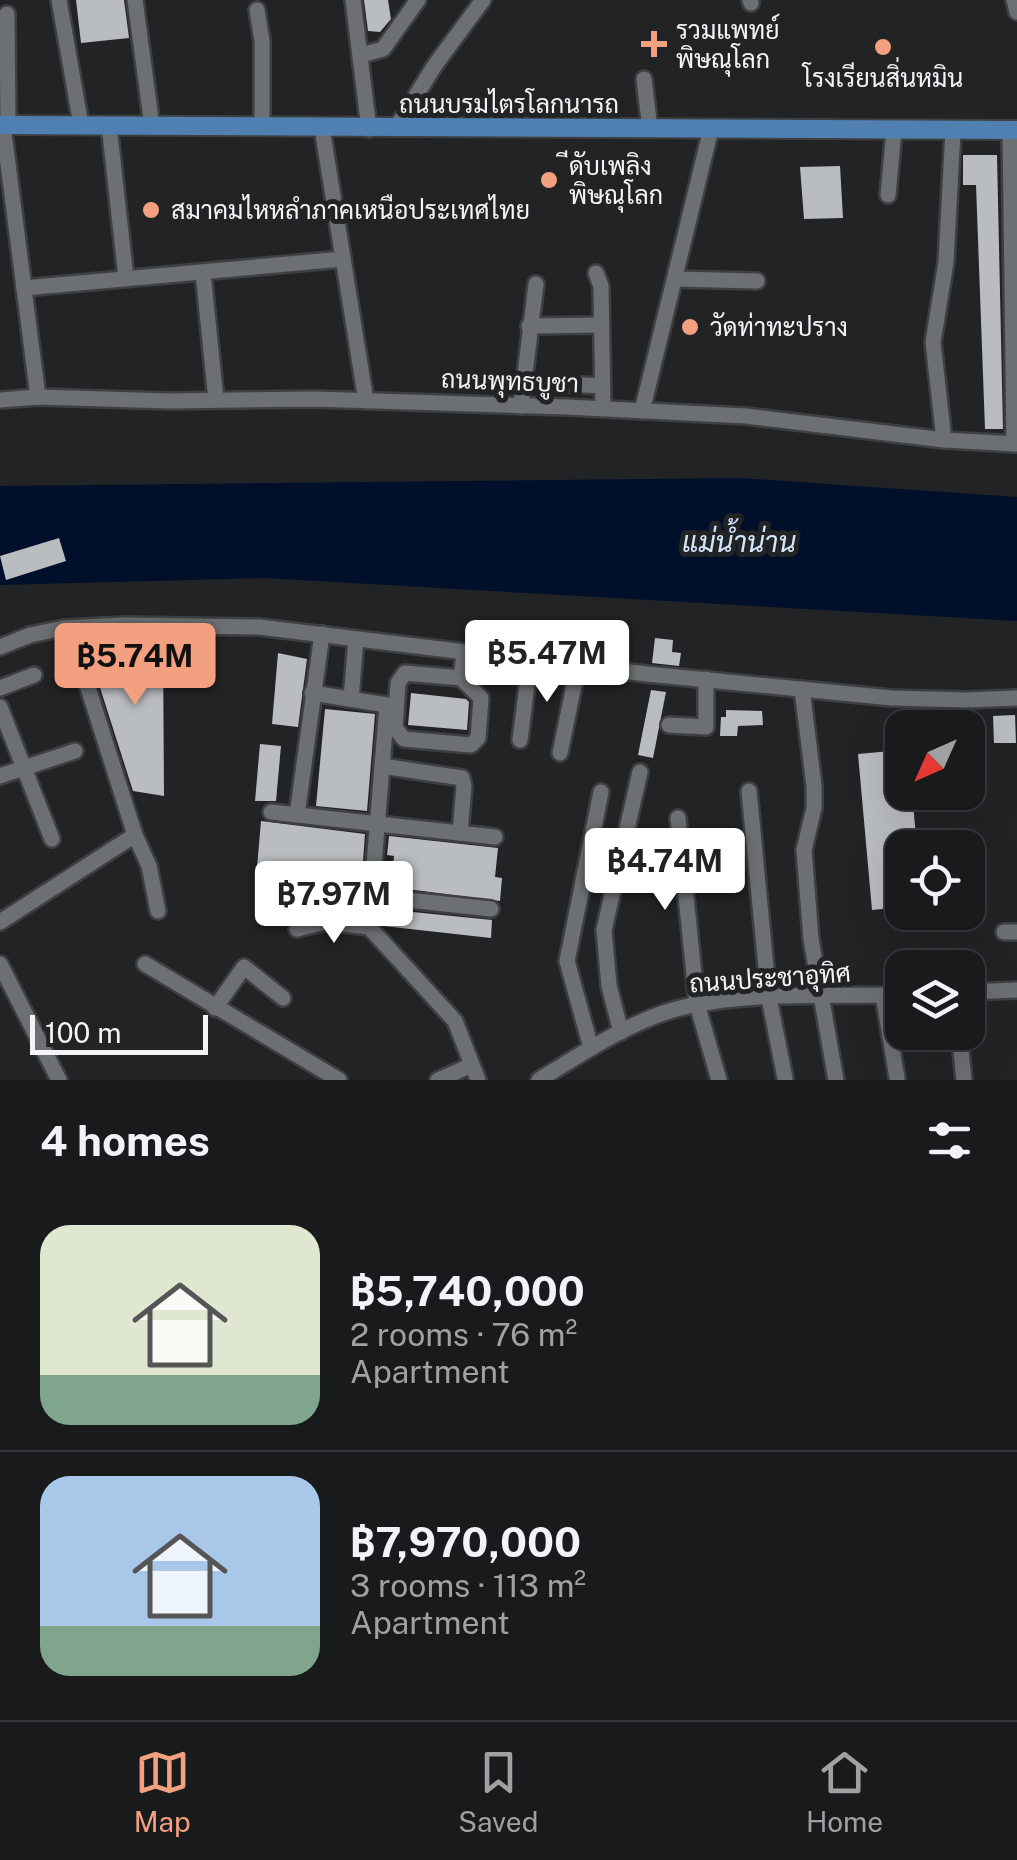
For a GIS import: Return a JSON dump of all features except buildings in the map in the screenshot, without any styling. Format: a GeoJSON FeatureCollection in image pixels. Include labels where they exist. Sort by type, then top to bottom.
{"type":"FeatureCollection","features":[{"type":"Feature","properties":{"kind":"main road","name":"ถนนบรมไตรโลกนารถ"},"geometry":{"type":"LineString","coordinates":[[4,125],[1014,130]]}},
{"type":"Feature","properties":{"kind":"street"},"geometry":{"type":"LineString","coordinates":[[59,0],[81,125]]}},
{"type":"Feature","properties":{"kind":"street"},"geometry":{"type":"LineString","coordinates":[[134,0],[152,126]]}},
{"type":"Feature","properties":{"kind":"street"},"geometry":{"type":"LineString","coordinates":[[353,0],[369,129]]}},
{"type":"Feature","properties":{"kind":"street"},"geometry":{"type":"LineString","coordinates":[[361,56],[384,48],[418,0]]}},
{"type":"Feature","properties":{"kind":"street"},"geometry":{"type":"LineString","coordinates":[[396,128],[435,65],[483,0]]}},
{"type":"Feature","properties":{"kind":"street"},"geometry":{"type":"LineString","coordinates":[[1014,0],[1017,12]]}},
{"type":"Feature","properties":{"kind":"street"},"geometry":{"type":"LineString","coordinates":[[257,10],[262,41],[262,127]]}},
{"type":"Feature","properties":{"kind":"street"},"geometry":{"type":"LineString","coordinates":[[6,14],[4,125],[38,397]]}},
{"type":"Feature","properties":{"kind":"street"},"geometry":{"type":"LineString","coordinates":[[644,80],[650,129]]}},
{"type":"Feature","properties":{"kind":"street"},"geometry":{"type":"LineString","coordinates":[[109,125],[126,278]]}},
{"type":"Feature","properties":{"kind":"street"},"geometry":{"type":"LineString","coordinates":[[322,128],[366,401]]}},
{"type":"Feature","properties":{"kind":"street"},"geometry":{"type":"LineString","coordinates":[[642,411],[711,129]]}},
{"type":"Feature","properties":{"kind":"street"},"geometry":{"type":"LineString","coordinates":[[888,195],[894,130]]}},
{"type":"Feature","properties":{"kind":"street"},"geometry":{"type":"LineString","coordinates":[[944,440],[933,342],[946,262],[953,130]]}},
{"type":"Feature","properties":{"kind":"street"},"geometry":{"type":"LineString","coordinates":[[1014,130],[1015,444]]}},
{"type":"Feature","properties":{"kind":"street"},"geometry":{"type":"LineString","coordinates":[[24,288],[343,259]]}},
{"type":"Feature","properties":{"kind":"street"},"geometry":{"type":"LineString","coordinates":[[203,272],[216,400]]}},
{"type":"Feature","properties":{"kind":"street"},"geometry":{"type":"LineString","coordinates":[[596,273],[601,286],[603,409]]}},
{"type":"Feature","properties":{"kind":"street"},"geometry":{"type":"LineString","coordinates":[[674,278],[756,280]]}},
{"type":"Feature","properties":{"kind":"street"},"geometry":{"type":"LineString","coordinates":[[521,406],[536,284]]}},
{"type":"Feature","properties":{"kind":"street"},"geometry":{"type":"LineString","coordinates":[[530,326],[601,325]]}},
{"type":"Feature","properties":{"kind":"street"},"geometry":{"type":"LineString","coordinates":[[524,382],[602,386]]}},
{"type":"Feature","properties":{"kind":"street","name":"ถนนพุทธบูชา"},"geometry":{"type":"LineString","coordinates":[[0,400],[38,397],[366,401],[603,409],[746,416],[944,440],[1015,444]]}},
{"type":"Feature","properties":{"kind":"street"},"geometry":{"type":"LineString","coordinates":[[0,646],[64,628],[259,626],[464,654],[892,698],[1017,698]]}},
{"type":"Feature","properties":{"kind":"street"},"geometry":{"type":"LineString","coordinates":[[296,815],[322,634]]}},
{"type":"Feature","properties":{"kind":"street"},"geometry":{"type":"LineString","coordinates":[[351,699],[356,639]]}},
{"type":"Feature","properties":{"kind":"street"},"geometry":{"type":"LineString","coordinates":[[74,644],[149,866],[158,912]]}},
{"type":"Feature","properties":{"kind":"street"},"geometry":{"type":"LineString","coordinates":[[462,678],[406,673],[398,683],[395,728],[404,739],[471,745],[478,738],[481,698],[462,678],[464,654]]}},
{"type":"Feature","properties":{"kind":"street"},"geometry":{"type":"LineString","coordinates":[[520,740],[530,661]]}},
{"type":"Feature","properties":{"kind":"street"},"geometry":{"type":"LineString","coordinates":[[560,753],[578,666]]}},
{"type":"Feature","properties":{"kind":"street"},"geometry":{"type":"LineString","coordinates":[[0,688],[34,675]]}},
{"type":"Feature","properties":{"kind":"street"},"geometry":{"type":"LineString","coordinates":[[668,725],[706,727],[706,679]]}},
{"type":"Feature","properties":{"kind":"street"},"geometry":{"type":"LineString","coordinates":[[802,689],[814,786],[814,808],[804,850],[812,939],[836,1080]]}},
{"type":"Feature","properties":{"kind":"street"},"geometry":{"type":"LineString","coordinates":[[312,693],[387,705],[369,927]]}},
{"type":"Feature","properties":{"kind":"street"},"geometry":{"type":"LineString","coordinates":[[0,707],[52,839]]}},
{"type":"Feature","properties":{"kind":"street"},"geometry":{"type":"LineString","coordinates":[[0,776],[75,751]]}},
{"type":"Feature","properties":{"kind":"street"},"geometry":{"type":"LineString","coordinates":[[382,766],[462,778],[460,833]]}},
{"type":"Feature","properties":{"kind":"street"},"geometry":{"type":"LineString","coordinates":[[621,1032],[609,986],[604,930],[640,772]]}},
{"type":"Feature","properties":{"kind":"street"},"geometry":{"type":"LineString","coordinates":[[591,1048],[567,960],[602,792]]}},
{"type":"Feature","properties":{"kind":"street"},"geometry":{"type":"LineString","coordinates":[[750,792],[769,998],[785,1078]]}},
{"type":"Feature","properties":{"kind":"street"},"geometry":{"type":"LineString","coordinates":[[271,812],[495,837]]}},
{"type":"Feature","properties":{"kind":"street"},"geometry":{"type":"LineString","coordinates":[[678,818],[698,1004],[719,1080]]}},
{"type":"Feature","properties":{"kind":"street"},"geometry":{"type":"LineString","coordinates":[[0,922],[136,835]]}},
{"type":"Feature","properties":{"kind":"street"},"geometry":{"type":"LineString","coordinates":[[371,896],[491,909]]}},
{"type":"Feature","properties":{"kind":"street"},"geometry":{"type":"LineString","coordinates":[[296,928],[325,922],[369,927],[455,1021],[475,1073],[438,1080]]}},
{"type":"Feature","properties":{"kind":"street"},"geometry":{"type":"LineString","coordinates":[[0,964],[59,1080]]}},
{"type":"Feature","properties":{"kind":"street"},"geometry":{"type":"LineString","coordinates":[[145,964],[339,1080]]}},
{"type":"Feature","properties":{"kind":"street"},"geometry":{"type":"LineString","coordinates":[[215,1008],[244,967],[283,998]]}},
{"type":"Feature","properties":{"kind":"street"},"geometry":{"type":"LineString","coordinates":[[985,991],[1017,990]]}},
{"type":"Feature","properties":{"kind":"street"},"geometry":{"type":"LineString","coordinates":[[884,996],[897,1078]]}},
{"type":"Feature","properties":{"kind":"street","name":"ถนนประชาอุทิศ"},"geometry":{"type":"LineString","coordinates":[[545,1078],[591,1048],[656,1015],[698,1004],[884,996]]}},
{"type":"Feature","properties":{"kind":"street"},"geometry":{"type":"LineString","coordinates":[[961,1050],[964,1080]]}},
{"type":"Feature","properties":{"kind":"water","name":"แม่น้ำน่าน"},"geometry":{"type":"Polygon","coordinates":[[[740,478],[1017,497],[1017,621],[264,578],[0,585],[0,486],[740,478]]]}},
{"type":"Feature","properties":{"kind":"place","name":"รวมแพทย์ พิษณุโลก"},"geometry":{"type":"Point","coordinates":[654,44]}},
{"type":"Feature","properties":{"kind":"place","name":"โรงเรียนสิ่นหมิน"},"geometry":{"type":"Point","coordinates":[883,47]}},
{"type":"Feature","properties":{"kind":"place","name":"ีดับเพลิง พิษณุโลก"},"geometry":{"type":"Point","coordinates":[549,180]}},
{"type":"Feature","properties":{"kind":"place","name":"สมาคมไหหลำภาคเหนือประเทศไทย"},"geometry":{"type":"Point","coordinates":[151,210]}},
{"type":"Feature","properties":{"kind":"place","name":"วัดท่าทะปราง"},"geometry":{"type":"Point","coordinates":[690,327]}}]}
